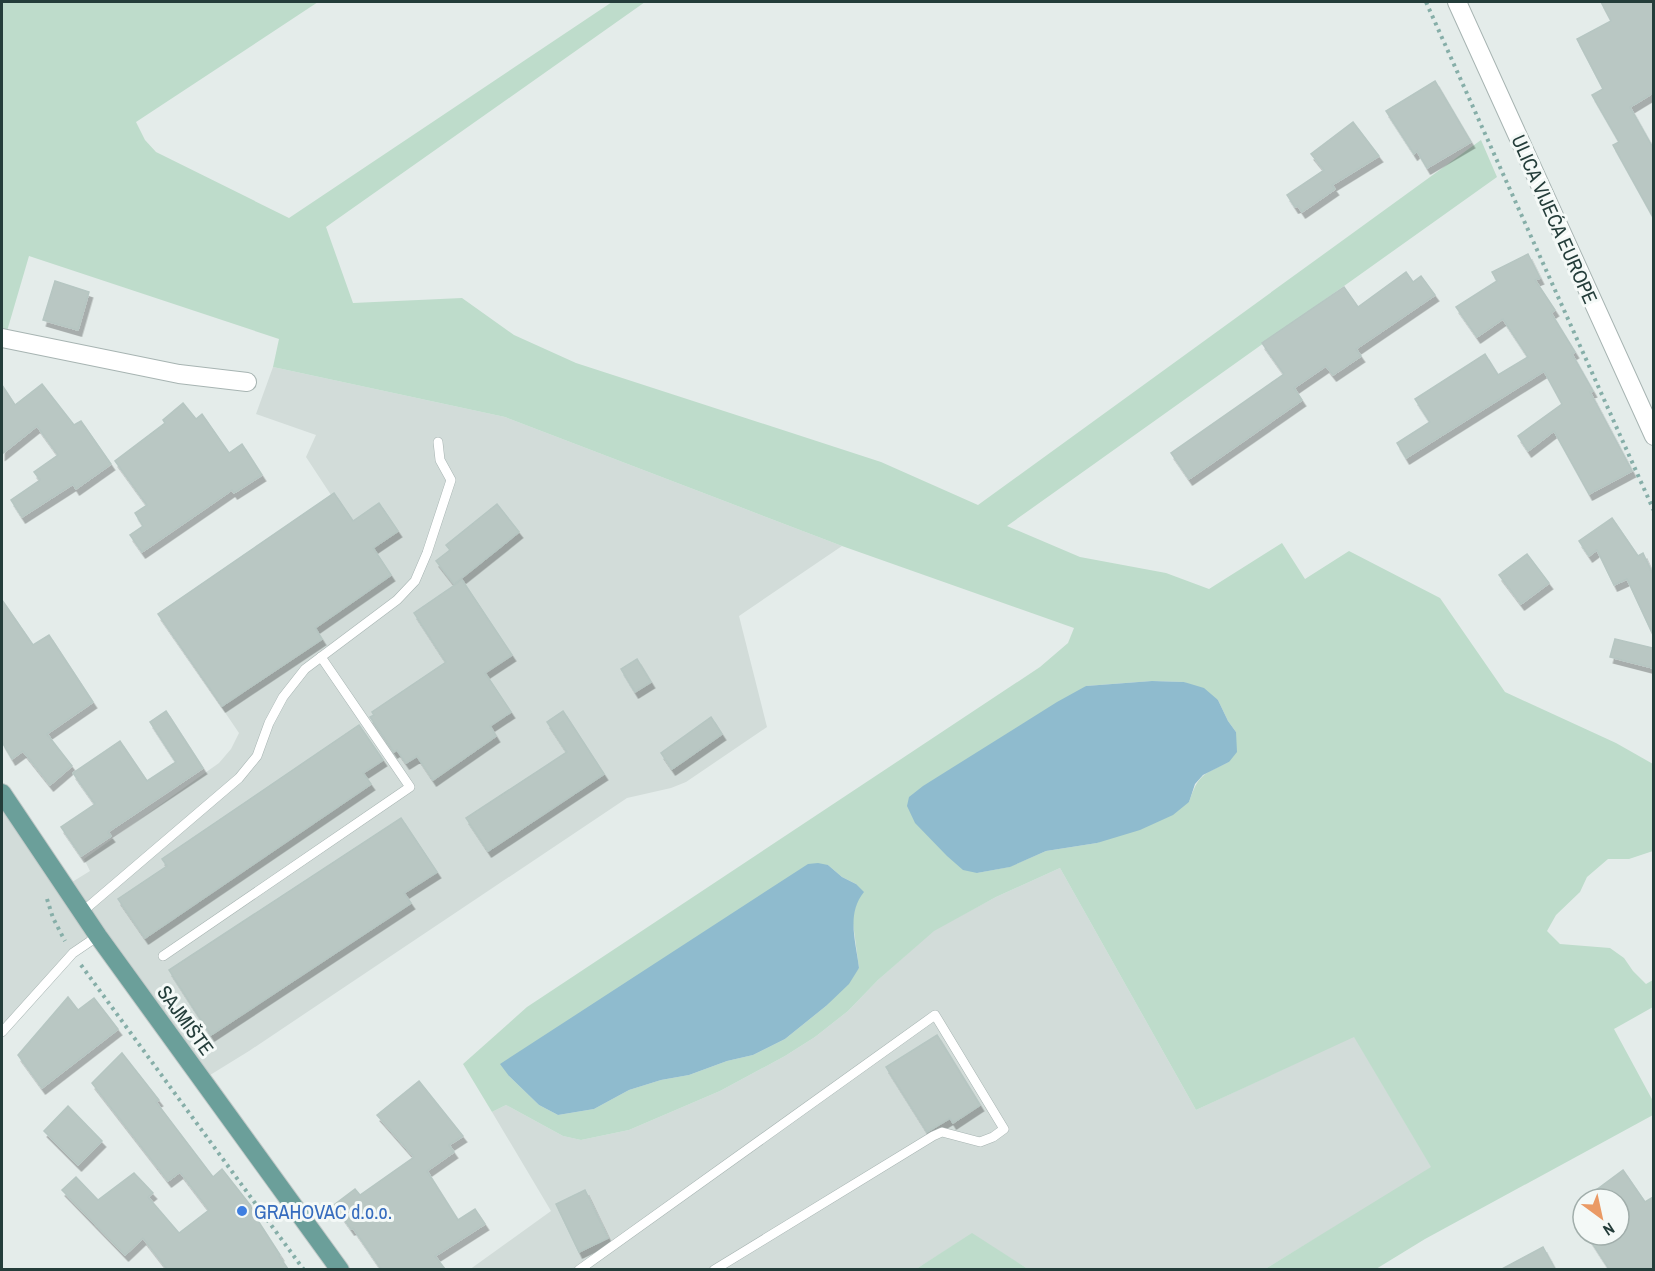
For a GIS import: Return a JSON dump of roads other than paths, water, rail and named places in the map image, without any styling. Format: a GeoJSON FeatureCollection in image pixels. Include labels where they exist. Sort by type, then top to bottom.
{"type":"FeatureCollection","features":[{"type":"Feature","properties":{"kind":"main road","name":"SAJMIŠTE"},"geometry":{"type":"LineString","coordinates":[[2,793],[98,936],[340,1269]]}},
{"type":"Feature","properties":{"kind":"street","name":"ULICA VIJEĆA EUROPE"},"geometry":{"type":"LineString","coordinates":[[1457,2],[1653,436]]}},
{"type":"Feature","properties":{"kind":"street"},"geometry":{"type":"LineString","coordinates":[[2,338],[179,374],[247,382]]}},
{"type":"Feature","properties":{"kind":"lane"},"geometry":{"type":"LineString","coordinates":[[82,912],[239,778],[256,756],[269,723],[283,697],[305,669],[397,600],[414,581],[427,553],[451,480],[440,460],[438,442]]}},
{"type":"Feature","properties":{"kind":"lane"},"geometry":{"type":"LineString","coordinates":[[163,957],[410,788],[321,657]]}},
{"type":"Feature","properties":{"kind":"lane"},"geometry":{"type":"LineString","coordinates":[[2,1032],[74,953],[98,936]]}},
{"type":"Feature","properties":{"kind":"lane"},"geometry":{"type":"LineString","coordinates":[[579,1269],[935,1015],[1004,1129],[980,1142],[942,1132],[933,1136],[714,1269]]}},
{"type":"Feature","properties":{"kind":"water"},"geometry":{"type":"Polygon","coordinates":[[[1152,681],[1184,682],[1204,688],[1218,700],[1236,732],[1237,752],[1229,762],[1203,775],[1195,784],[1189,802],[1173,815],[1140,830],[1097,843],[1046,851],[1010,867],[977,873],[963,870],[915,823],[907,806],[909,797],[1057,702],[1086,686],[1152,681]]]}},
{"type":"Feature","properties":{"kind":"water"},"geometry":{"type":"Polygon","coordinates":[[[808,864],[828,865],[864,892],[858,901],[854,919],[859,968],[849,984],[785,1039],[753,1055],[727,1061],[689,1075],[661,1080],[629,1090],[594,1109],[558,1115],[539,1105],[500,1064],[808,864]]]}},
{"type":"Feature","properties":{"kind":"place","name":"GRAHOVAC d.o.o."},"geometry":{"type":"Point","coordinates":[242,1211]}}]}
